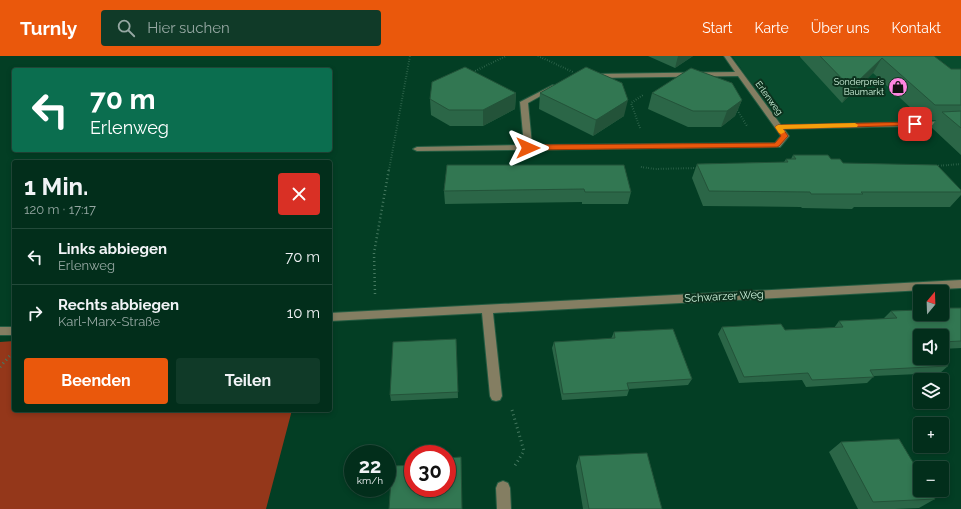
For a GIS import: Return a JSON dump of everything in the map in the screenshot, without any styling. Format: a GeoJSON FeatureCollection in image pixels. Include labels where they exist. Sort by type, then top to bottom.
{"type":"FeatureCollection","features":[{"type":"Feature","properties":{"kind":"street","name":"Erlenweg"},"geometry":{"type":"LineString","coordinates":[[417,149],[777,145],[785,136],[727,56]]}},
{"type":"Feature","properties":{"kind":"street"},"geometry":{"type":"LineString","coordinates":[[575,76],[740,74]]}},
{"type":"Feature","properties":{"kind":"street"},"geometry":{"type":"LineString","coordinates":[[528,148],[524,102],[562,82]]}},
{"type":"Feature","properties":{"kind":"street"},"geometry":{"type":"LineString","coordinates":[[778,127],[961,123]]}},
{"type":"Feature","properties":{"kind":"street","name":"Schwarzer Weg"},"geometry":{"type":"LineString","coordinates":[[332,317],[961,284]]}},
{"type":"Feature","properties":{"kind":"street"},"geometry":{"type":"LineString","coordinates":[[487,308],[496,396]]}},
{"type":"Feature","properties":{"kind":"street"},"geometry":{"type":"LineString","coordinates":[[0,331],[12,331]]}},
{"type":"Feature","properties":{"kind":"street"},"geometry":{"type":"LineString","coordinates":[[503,488],[504,509]]}},
{"type":"Feature","properties":{"kind":"path"},"geometry":{"type":"LineString","coordinates":[[371,314],[374,253],[410,56]]}},
{"type":"Feature","properties":{"kind":"path"},"geometry":{"type":"LineString","coordinates":[[473,72],[506,56]]}},
{"type":"Feature","properties":{"kind":"path"},"geometry":{"type":"LineString","coordinates":[[538,56],[573,71],[575,76]]}},
{"type":"Feature","properties":{"kind":"path"},"geometry":{"type":"LineString","coordinates":[[641,75],[648,91],[631,103],[647,146]]}},
{"type":"Feature","properties":{"kind":"path"},"geometry":{"type":"LineString","coordinates":[[735,107],[759,145]]}},
{"type":"Feature","properties":{"kind":"path"},"geometry":{"type":"LineString","coordinates":[[930,166],[961,164]]}},
{"type":"Feature","properties":{"kind":"path"},"geometry":{"type":"LineString","coordinates":[[638,167],[655,169],[702,168]]}},
{"type":"Feature","properties":{"kind":"path"},"geometry":{"type":"LineString","coordinates":[[0,366],[12,353]]}},
{"type":"Feature","properties":{"kind":"path"},"geometry":{"type":"LineString","coordinates":[[496,396],[510,401],[524,451],[503,488]]}},
{"type":"Feature","properties":{"kind":"shaded area"},"geometry":{"type":"Polygon","coordinates":[[[732,56],[961,56],[961,121],[781,125],[732,56]]]}},
{"type":"Feature","properties":{"kind":"shaded area"},"geometry":{"type":"Polygon","coordinates":[[[12,341],[12,412],[291,412],[266,509],[0,509],[0,342],[12,341]]]}},
{"type":"Feature","properties":{"kind":"building"},"geometry":{"type":"Polygon","coordinates":[[[820,56],[934,56],[951,69],[961,69],[961,105],[935,105],[882,58],[851,88],[820,56]]]}},
{"type":"Feature","properties":{"kind":"building"},"geometry":{"type":"Polygon","coordinates":[[[465,67],[516,93],[483,110],[449,110],[430,99],[432,82],[465,67]]]}},
{"type":"Feature","properties":{"kind":"building"},"geometry":{"type":"Polygon","coordinates":[[[586,67],[622,83],[628,100],[596,120],[540,93],[586,67]]]}},
{"type":"Feature","properties":{"kind":"building"},"geometry":{"type":"Polygon","coordinates":[[[691,68],[732,83],[742,100],[727,111],[693,111],[652,93],[691,68]]]}},
{"type":"Feature","properties":{"kind":"building"},"geometry":{"type":"Polygon","coordinates":[[[961,111],[961,128],[942,112],[961,111]]]}},
{"type":"Feature","properties":{"kind":"building"},"geometry":{"type":"Polygon","coordinates":[[[793,155],[828,155],[831,159],[840,159],[843,163],[937,165],[961,190],[961,192],[861,192],[863,194],[811,194],[810,192],[709,191],[697,164],[788,162],[786,159],[796,159],[793,155]]]}},
{"type":"Feature","properties":{"kind":"building"},"geometry":{"type":"Polygon","coordinates":[[[447,165],[624,165],[631,192],[585,192],[584,189],[444,191],[447,165]]]}},
{"type":"Feature","properties":{"kind":"building"},"geometry":{"type":"Polygon","coordinates":[[[949,308],[961,308],[961,341],[949,342],[949,329],[913,329],[913,365],[948,366],[870,370],[874,377],[812,380],[808,373],[744,377],[722,327],[781,324],[785,330],[843,327],[839,321],[897,318],[891,311],[913,310],[913,321],[949,321],[949,308]]]}},
{"type":"Feature","properties":{"kind":"building"},"geometry":{"type":"Polygon","coordinates":[[[673,329],[692,379],[627,383],[629,390],[563,394],[554,342],[615,338],[614,332],[673,329]]]}},
{"type":"Feature","properties":{"kind":"building"},"geometry":{"type":"Polygon","coordinates":[[[456,339],[458,392],[390,395],[393,342],[456,339]]]}},
{"type":"Feature","properties":{"kind":"building"},"geometry":{"type":"Polygon","coordinates":[[[899,439],[913,462],[913,497],[934,497],[935,499],[873,502],[841,442],[899,439]]]}},
{"type":"Feature","properties":{"kind":"building"},"geometry":{"type":"Polygon","coordinates":[[[647,453],[662,509],[589,509],[579,456],[647,453]]]}},
{"type":"Feature","properties":{"kind":"building"},"geometry":{"type":"Polygon","coordinates":[[[456,457],[461,457],[462,509],[389,509],[390,497],[396,497],[396,466],[404,465],[404,497],[456,497],[456,457]]]}},
{"type":"Feature","properties":{"kind":"slow traffic"},"geometry":{"type":"LineString","coordinates":[[781,132],[778,127],[855,125]]}},
{"type":"Feature","properties":{"kind":"place","name":"Sonderpreis Baumarkt"},"geometry":{"type":"Point","coordinates":[898,87]}},
{"type":"Feature","properties":{"kind":"route"},"geometry":{"type":"LineString","coordinates":[[528,148],[777,145],[785,136],[778,127],[915,124]]}}]}
